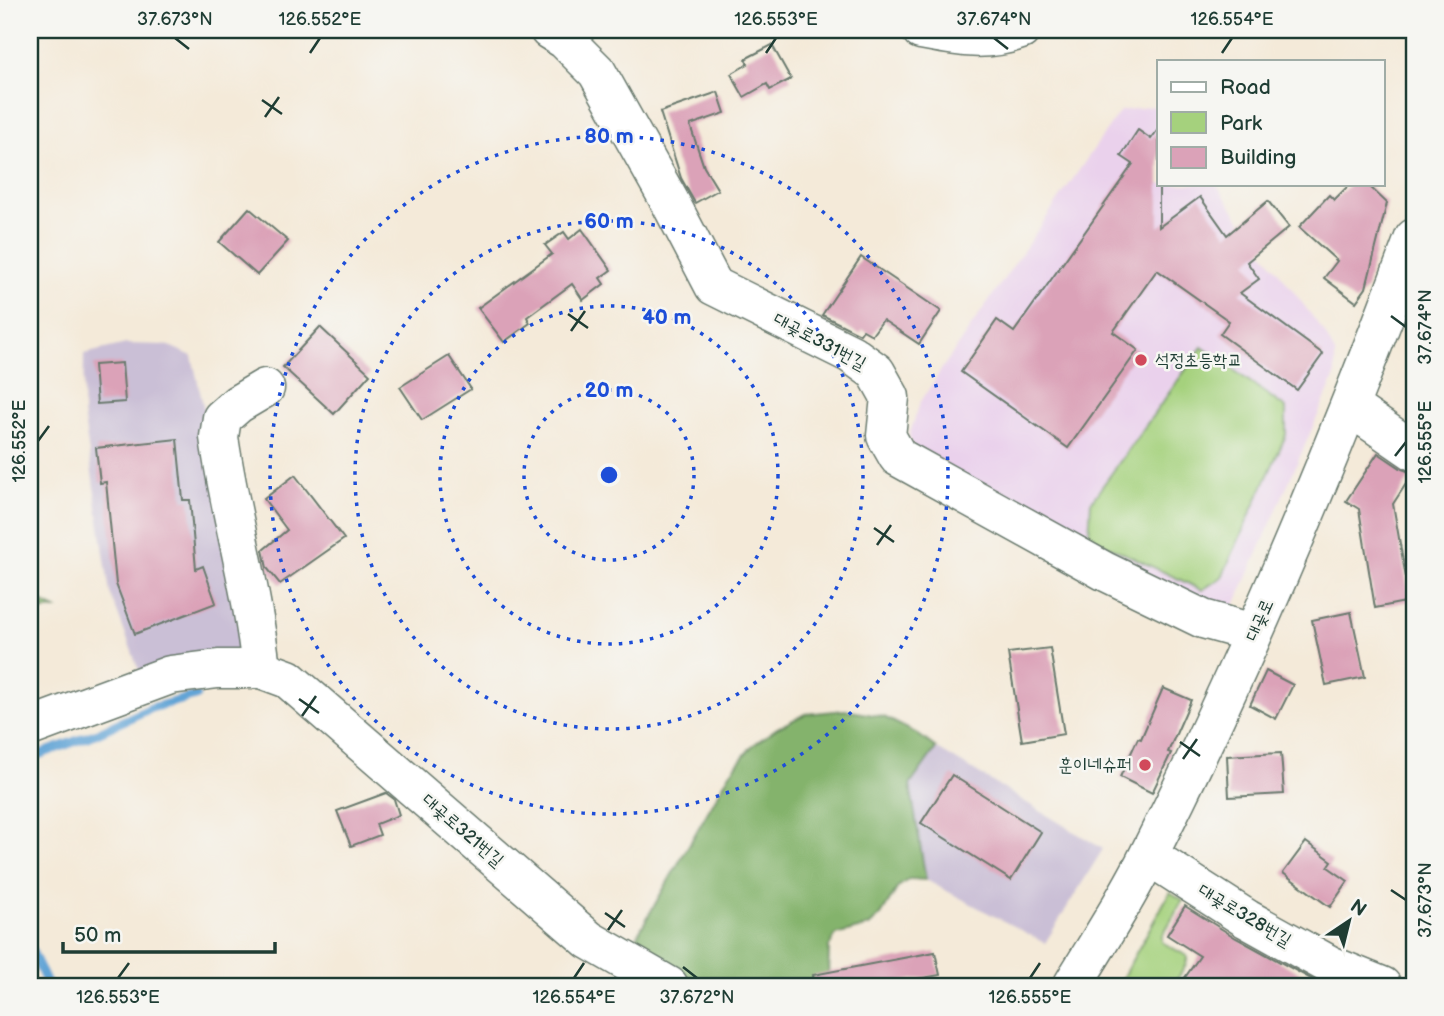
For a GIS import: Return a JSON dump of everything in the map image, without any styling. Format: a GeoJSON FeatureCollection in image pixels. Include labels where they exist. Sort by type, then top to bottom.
{"type":"FeatureCollection","features":[{"type":"Feature","properties":{"kind":"street"},"geometry":{"type":"LineString","coordinates":[[921,30],[971,39],[1005,36],[1021,30]]}},
{"type":"Feature","properties":{"kind":"street","name":"대곶로331번길"},"geometry":{"type":"LineString","coordinates":[[567,33],[597,72],[714,286],[852,354],[876,372],[890,397],[886,436],[898,457],[1104,571],[1203,619],[1253,633]]}},
{"type":"Feature","properties":{"kind":"street","name":"대곶로"},"geometry":{"type":"LineString","coordinates":[[1072,986],[1149,856],[1253,633],[1350,407],[1414,238]]}},
{"type":"Feature","properties":{"kind":"street"},"geometry":{"type":"LineString","coordinates":[[261,669],[256,621],[241,558],[219,437],[222,418],[238,404],[265,388]]}},
{"type":"Feature","properties":{"kind":"street"},"geometry":{"type":"LineString","coordinates":[[1350,407],[1414,450]]}},
{"type":"Feature","properties":{"kind":"street","name":"대곶로321번길"},"geometry":{"type":"LineString","coordinates":[[30,727],[170,675],[218,669],[261,669],[288,679],[589,940],[669,986]]}},
{"type":"Feature","properties":{"kind":"street","name":"대곶로328번길"},"geometry":{"type":"LineString","coordinates":[[1149,856],[1247,919],[1330,965],[1382,986]]}},
{"type":"Feature","properties":{"kind":"shaded area","name":"석정초등학교"},"geometry":{"type":"Polygon","coordinates":[[[1154,106],[1157,109],[1157,186],[1217,186],[1324,332],[1335,353],[1335,376],[1232,612],[1206,605],[915,451],[909,436],[920,403],[943,367],[1120,111],[1154,106]]]}},
{"type":"Feature","properties":{"kind":"shaded area"},"geometry":{"type":"Polygon","coordinates":[[[126,344],[167,345],[192,356],[205,414],[244,658],[140,673],[110,593],[83,413],[84,354],[126,344]]]}},
{"type":"Feature","properties":{"kind":"shaded area"},"geometry":{"type":"Polygon","coordinates":[[[936,748],[1103,849],[1045,943],[926,880],[910,785],[936,748]]]}},
{"type":"Feature","properties":{"kind":"green space"},"geometry":{"type":"Polygon","coordinates":[[[1202,347],[1286,408],[1286,435],[1222,577],[1202,590],[1089,537],[1091,502],[1202,347]]]}},
{"type":"Feature","properties":{"kind":"green space"},"geometry":{"type":"Polygon","coordinates":[[[30,597],[56,609],[30,612],[30,597]]]}},
{"type":"Feature","properties":{"kind":"green space"},"geometry":{"type":"Polygon","coordinates":[[[845,710],[884,717],[916,733],[936,748],[910,785],[926,880],[909,879],[898,887],[881,915],[869,926],[836,935],[829,947],[828,986],[704,986],[667,971],[630,948],[730,773],[752,746],[777,728],[805,714],[845,710]]]}},
{"type":"Feature","properties":{"kind":"green space"},"geometry":{"type":"Polygon","coordinates":[[[1170,892],[1183,900],[1162,936],[1162,942],[1187,956],[1184,968],[1172,986],[1120,986],[1120,982],[1170,892]]]}},
{"type":"Feature","properties":{"kind":"building"},"geometry":{"type":"Polygon","coordinates":[[[772,45],[791,79],[770,90],[767,84],[744,97],[731,74],[748,64],[745,59],[772,45]]]}},
{"type":"Feature","properties":{"kind":"building"},"geometry":{"type":"Polygon","coordinates":[[[718,92],[725,113],[690,125],[704,167],[718,190],[695,203],[681,178],[660,112],[718,92]]]}},
{"type":"Feature","properties":{"kind":"building"},"geometry":{"type":"Polygon","coordinates":[[[1138,130],[1151,139],[1157,131],[1159,227],[1200,197],[1227,235],[1268,201],[1289,227],[1247,262],[1259,279],[1240,293],[1323,354],[1297,390],[1220,334],[1229,321],[1157,270],[1113,332],[1138,350],[1068,448],[961,372],[997,320],[1014,332],[1133,164],[1121,156],[1138,130]]]}},
{"type":"Feature","properties":{"kind":"building"},"geometry":{"type":"Polygon","coordinates":[[[1348,186],[1369,186],[1387,203],[1366,288],[1356,302],[1324,278],[1337,261],[1299,227],[1329,195],[1334,200],[1348,186]]]}},
{"type":"Feature","properties":{"kind":"building"},"geometry":{"type":"Polygon","coordinates":[[[249,208],[288,241],[257,275],[219,242],[249,208]]]}},
{"type":"Feature","properties":{"kind":"building"},"geometry":{"type":"Polygon","coordinates":[[[582,229],[611,270],[600,278],[604,284],[583,300],[572,284],[527,317],[530,323],[504,342],[478,308],[552,254],[545,245],[564,232],[569,239],[582,229]]]}},
{"type":"Feature","properties":{"kind":"building"},"geometry":{"type":"Polygon","coordinates":[[[861,257],[941,311],[919,344],[883,320],[872,335],[863,330],[860,334],[822,315],[861,257]]]}},
{"type":"Feature","properties":{"kind":"building"},"geometry":{"type":"Polygon","coordinates":[[[320,327],[370,374],[334,414],[283,367],[320,327]]]}},
{"type":"Feature","properties":{"kind":"building"},"geometry":{"type":"Polygon","coordinates":[[[449,356],[471,389],[422,420],[400,387],[449,356]]]}},
{"type":"Feature","properties":{"kind":"building"},"geometry":{"type":"Polygon","coordinates":[[[122,363],[125,402],[97,404],[94,365],[122,363]]]}},
{"type":"Feature","properties":{"kind":"building"},"geometry":{"type":"Polygon","coordinates":[[[177,439],[183,500],[190,500],[196,569],[203,566],[216,603],[135,634],[116,584],[106,482],[100,483],[96,448],[177,439]]]}},
{"type":"Feature","properties":{"kind":"building"},"geometry":{"type":"Polygon","coordinates":[[[1378,453],[1413,473],[1393,504],[1410,601],[1375,608],[1359,509],[1346,501],[1378,453]]]}},
{"type":"Feature","properties":{"kind":"building"},"geometry":{"type":"Polygon","coordinates":[[[295,475],[344,539],[280,584],[267,568],[263,550],[287,530],[264,499],[295,475]]]}},
{"type":"Feature","properties":{"kind":"building"},"geometry":{"type":"Polygon","coordinates":[[[1351,612],[1365,677],[1326,685],[1312,620],[1351,612]]]}},
{"type":"Feature","properties":{"kind":"building"},"geometry":{"type":"Polygon","coordinates":[[[1050,648],[1064,734],[1022,741],[1008,653],[1050,648]]]}},
{"type":"Feature","properties":{"kind":"building"},"geometry":{"type":"Polygon","coordinates":[[[1266,671],[1293,685],[1276,719],[1250,705],[1266,671]]]}},
{"type":"Feature","properties":{"kind":"building"},"geometry":{"type":"Polygon","coordinates":[[[1163,688],[1191,700],[1152,793],[1120,777],[1138,738],[1141,739],[1163,688]]]}},
{"type":"Feature","properties":{"kind":"building"},"geometry":{"type":"Polygon","coordinates":[[[1281,753],[1284,794],[1229,797],[1227,756],[1281,753]]]}},
{"type":"Feature","properties":{"kind":"building"},"geometry":{"type":"Polygon","coordinates":[[[952,775],[1041,832],[1011,880],[921,823],[952,775]]]}},
{"type":"Feature","properties":{"kind":"building"},"geometry":{"type":"Polygon","coordinates":[[[386,793],[394,799],[399,815],[376,824],[380,835],[351,846],[337,811],[386,793]]]}},
{"type":"Feature","properties":{"kind":"building"},"geometry":{"type":"Polygon","coordinates":[[[1306,842],[1332,861],[1328,867],[1348,881],[1330,907],[1283,873],[1306,842]]]}},
{"type":"Feature","properties":{"kind":"building"},"geometry":{"type":"Polygon","coordinates":[[[1185,906],[1236,938],[1324,986],[1179,986],[1200,956],[1167,935],[1185,906]]]}},
{"type":"Feature","properties":{"kind":"building"},"geometry":{"type":"Polygon","coordinates":[[[935,952],[940,975],[877,986],[814,986],[813,975],[935,952]]]}},
{"type":"Feature","properties":{"kind":"waterway"},"geometry":{"type":"LineString","coordinates":[[30,758],[95,734],[151,708],[196,696]]}},
{"type":"Feature","properties":{"kind":"waterway"},"geometry":{"type":"LineString","coordinates":[[30,947],[48,986]]}},
{"type":"Feature","properties":{"kind":"place","name":"석정초등학교"},"geometry":{"type":"Point","coordinates":[1141,360]}},
{"type":"Feature","properties":{"kind":"place","name":"훈이네슈퍼"},"geometry":{"type":"Point","coordinates":[1145,765]}}]}
